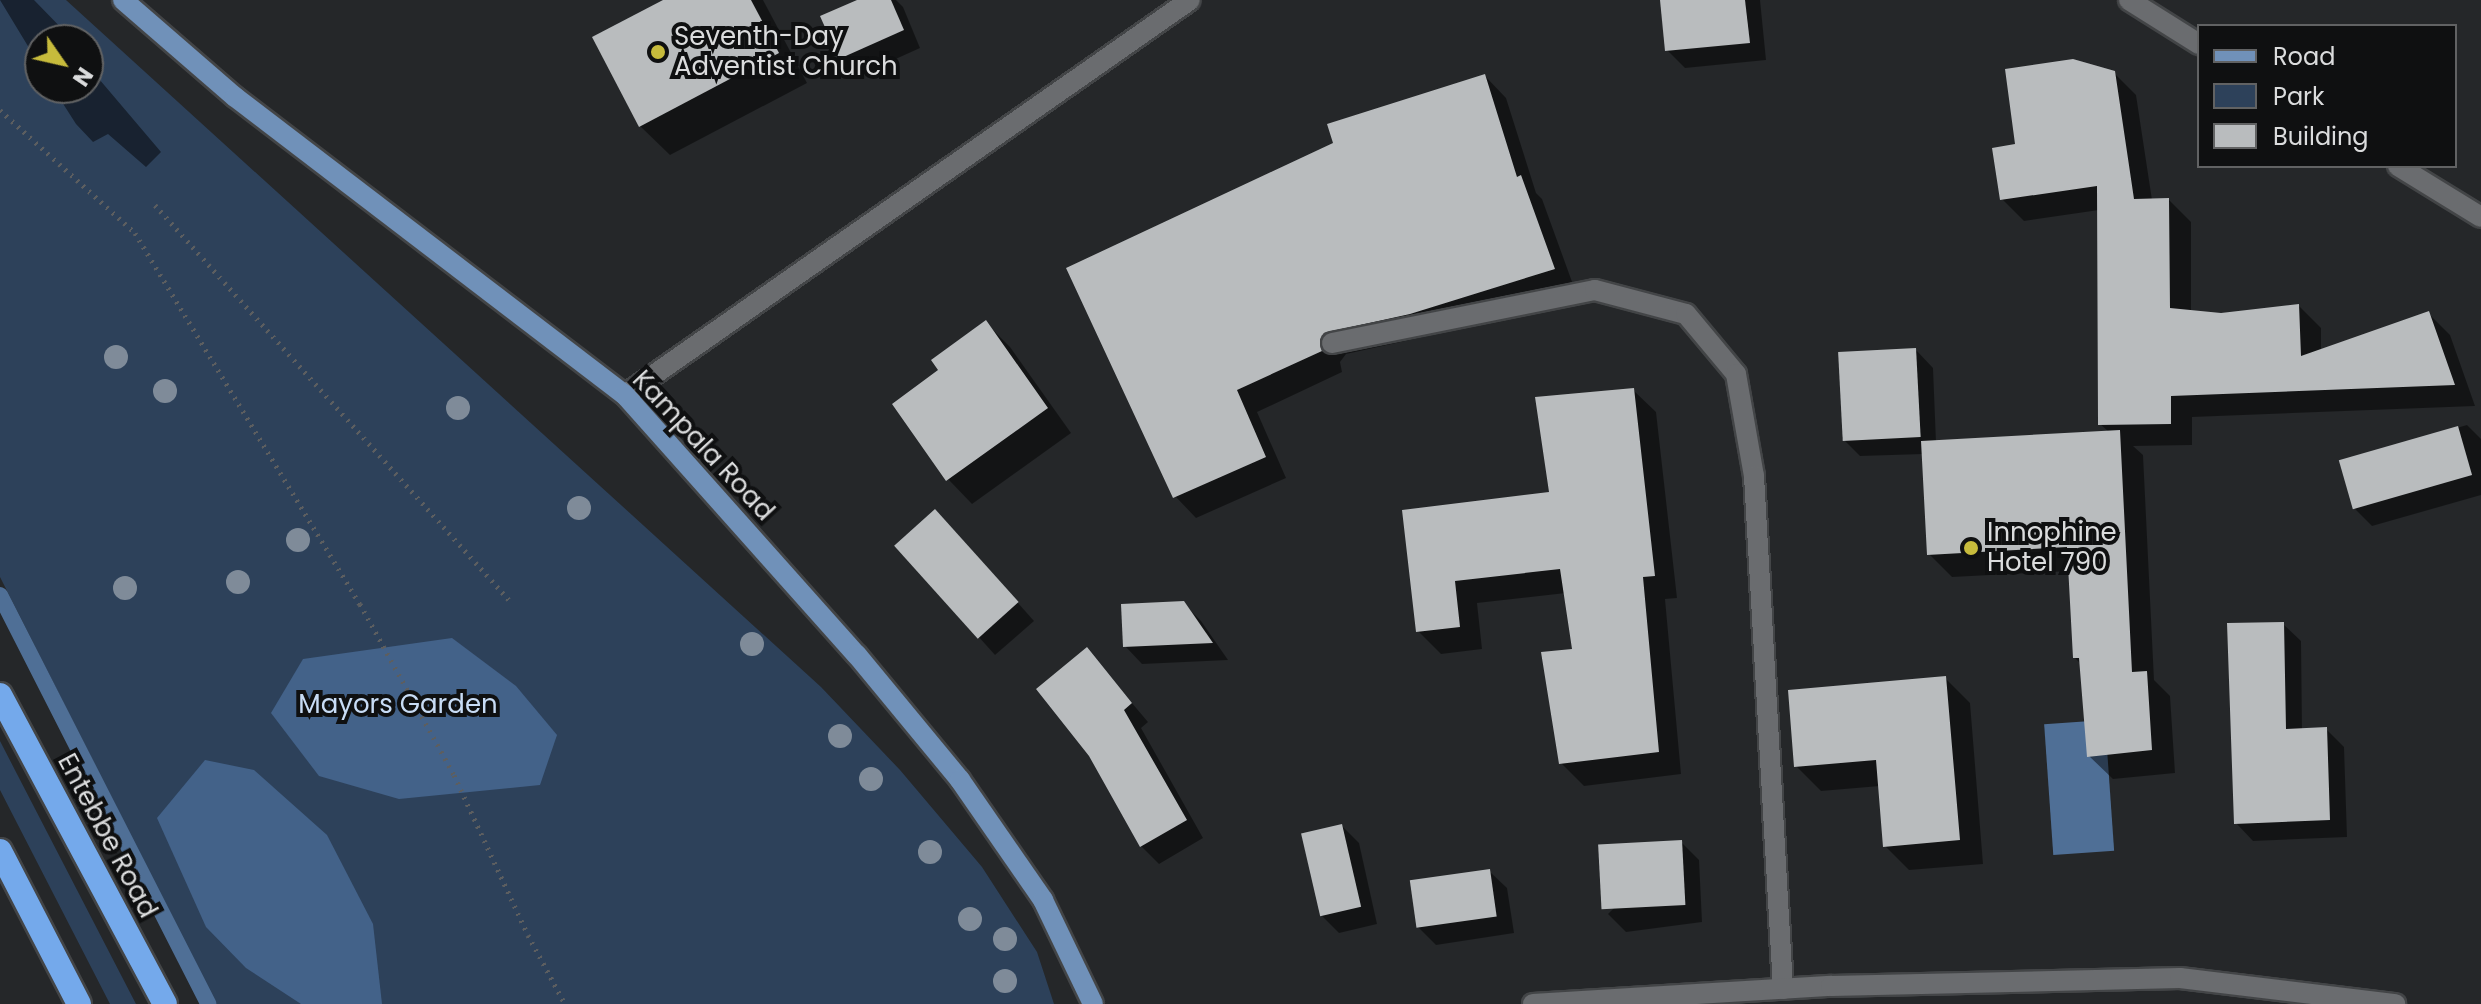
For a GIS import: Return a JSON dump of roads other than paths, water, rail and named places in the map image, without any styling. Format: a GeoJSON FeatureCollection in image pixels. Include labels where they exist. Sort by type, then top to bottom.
{"type":"FeatureCollection","features":[{"type":"Feature","properties":{"kind":"highway","name":"Entebbe Road"},"geometry":{"type":"LineString","coordinates":[[0,695],[165,1004]]}},
{"type":"Feature","properties":{"kind":"highway"},"geometry":{"type":"LineString","coordinates":[[0,851],[79,1004]]}},
{"type":"Feature","properties":{"kind":"main road","name":"Kampala Road"},"geometry":{"type":"LineString","coordinates":[[123,0],[235,97],[625,395],[857,655],[960,780],[1043,900],[1093,1004]]}},
{"type":"Feature","properties":{"kind":"street"},"geometry":{"type":"LineString","coordinates":[[625,395],[1190,0]]}},
{"type":"Feature","properties":{"kind":"street"},"geometry":{"type":"LineString","coordinates":[[2129,0],[2197,43]]}},
{"type":"Feature","properties":{"kind":"street"},"geometry":{"type":"LineString","coordinates":[[2401,168],[2481,217]]}},
{"type":"Feature","properties":{"kind":"street"},"geometry":{"type":"LineString","coordinates":[[1332,343],[1595,290],[1686,314],[1736,374],[1754,476],[1783,989]]}},
{"type":"Feature","properties":{"kind":"street"},"geometry":{"type":"LineString","coordinates":[[1533,1004],[1783,989],[2180,978],[2395,1004]]}},
{"type":"Feature","properties":{"kind":"waterway"},"geometry":{"type":"LineString","coordinates":[[0,595],[208,1004]]}},
{"type":"Feature","properties":{"kind":"place","name":"Seventh-Day Adventist Church"},"geometry":{"type":"Point","coordinates":[658,52]}},
{"type":"Feature","properties":{"kind":"place","name":"Innophine Hotel 790"},"geometry":{"type":"Point","coordinates":[1971,548]}},
{"type":"Feature","properties":{"kind":"park label","name":"Mayors Garden"},"geometry":{"type":"Point","coordinates":[398,705]}}]}
